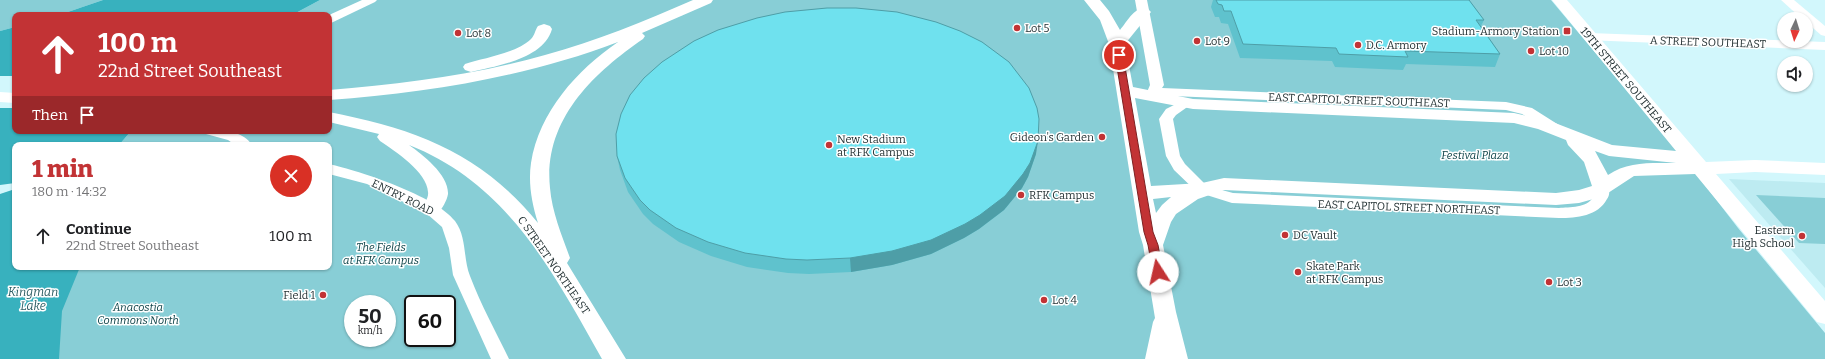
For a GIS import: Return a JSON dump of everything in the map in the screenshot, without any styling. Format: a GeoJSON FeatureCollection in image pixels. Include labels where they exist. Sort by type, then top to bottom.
{"type":"FeatureCollection","features":[{"type":"Feature","properties":{"kind":"main road"},"geometry":{"type":"LineString","coordinates":[[332,95],[403,89],[499,72],[585,48],[678,13],[706,0]]}},
{"type":"Feature","properties":{"kind":"main road"},"geometry":{"type":"LineString","coordinates":[[1091,0],[1103,12],[1117,44],[1143,193],[1148,232],[1153,245],[1165,312],[1176,359]]}},
{"type":"Feature","properties":{"kind":"main road","name":"19TH STREET SOUTHEAST"},"geometry":{"type":"LineString","coordinates":[[1559,0],[1825,316]]}},
{"type":"Feature","properties":{"kind":"main road"},"geometry":{"type":"LineString","coordinates":[[1117,44],[1142,6]]}},
{"type":"Feature","properties":{"kind":"main road"},"geometry":{"type":"LineString","coordinates":[[570,286],[544,215],[540,187],[542,150],[549,130],[569,96],[592,70],[632,39],[678,13]]}},
{"type":"Feature","properties":{"kind":"main road"},"geometry":{"type":"LineString","coordinates":[[332,95],[375,89],[412,81],[468,68],[523,51],[535,45],[542,36],[544,29]]}},
{"type":"Feature","properties":{"kind":"main road","name":"EAST CAPITOL STREET SOUTHEAST"},"geometry":{"type":"LineString","coordinates":[[1122,66],[1159,96],[1186,103],[1505,117],[1534,122],[1600,147],[1697,163]]}},
{"type":"Feature","properties":{"kind":"main road"},"geometry":{"type":"LineString","coordinates":[[0,84],[12,85]]}},
{"type":"Feature","properties":{"kind":"main road"},"geometry":{"type":"LineString","coordinates":[[1126,91],[1159,96]]}},
{"type":"Feature","properties":{"kind":"main road"},"geometry":{"type":"LineString","coordinates":[[0,97],[12,98]]}},
{"type":"Feature","properties":{"kind":"main road"},"geometry":{"type":"LineString","coordinates":[[1293,108],[1310,98]]}},
{"type":"Feature","properties":{"kind":"main road"},"geometry":{"type":"LineString","coordinates":[[1638,154],[1651,148],[1659,141],[1658,117]]}},
{"type":"Feature","properties":{"kind":"main road","name":"C STREET NORTHEAST"},"geometry":{"type":"LineString","coordinates":[[332,118],[348,120],[382,128],[416,141],[448,156],[479,176],[505,198],[531,229],[570,286],[614,359]]}},
{"type":"Feature","properties":{"kind":"main road"},"geometry":{"type":"LineString","coordinates":[[348,120],[382,134],[403,148],[422,165],[437,184],[438,193],[431,209]]}},
{"type":"Feature","properties":{"kind":"main road"},"geometry":{"type":"LineString","coordinates":[[1558,131],[1576,142],[1593,159],[1600,174],[1602,188]]}},
{"type":"Feature","properties":{"kind":"main road","name":"EAST CAPITOL STREET NORTHEAST"},"geometry":{"type":"LineString","coordinates":[[1153,245],[1160,223],[1167,211],[1182,200],[1202,190],[1218,185],[1232,184],[1480,196],[1566,198],[1584,196],[1602,188],[1619,175],[1627,172],[1697,163],[1728,168],[1756,166],[1825,169]]}},
{"type":"Feature","properties":{"kind":"main road"},"geometry":{"type":"LineString","coordinates":[[1143,193],[1176,190],[1202,190]]}},
{"type":"Feature","properties":{"kind":"main road"},"geometry":{"type":"LineString","coordinates":[[1459,209],[1480,196]]}},
{"type":"Feature","properties":{"kind":"main road"},"geometry":{"type":"LineString","coordinates":[[1157,359],[1165,312]]}},
{"type":"Feature","properties":{"kind":"street"},"geometry":{"type":"LineString","coordinates":[[332,19],[371,0]]}},
{"type":"Feature","properties":{"kind":"street"},"geometry":{"type":"LineString","coordinates":[[1787,0],[1825,32]]}},
{"type":"Feature","properties":{"kind":"street"},"geometry":{"type":"LineString","coordinates":[[1142,6],[1159,96]]}},
{"type":"Feature","properties":{"kind":"street","name":"A STREET SOUTHEAST"},"geometry":{"type":"LineString","coordinates":[[1590,37],[1825,46]]}},
{"type":"Feature","properties":{"kind":"street","name":"EAST CAPITOL STREET SOUTHEAST"},"geometry":{"type":"LineString","coordinates":[[1159,96],[1310,98],[1506,106],[1520,108],[1534,114],[1558,131]]}},
{"type":"Feature","properties":{"kind":"street"},"geometry":{"type":"LineString","coordinates":[[1186,103],[1174,110],[1168,116],[1166,122],[1174,158],[1177,164],[1202,190]]}},
{"type":"Feature","properties":{"kind":"street"},"geometry":{"type":"LineString","coordinates":[[222,134],[233,137],[240,142]]}},
{"type":"Feature","properties":{"kind":"street","name":"ENTRY ROAD"},"geometry":{"type":"LineString","coordinates":[[332,170],[348,173],[372,182],[431,209],[449,224],[457,248],[461,275],[500,359]]}},
{"type":"Feature","properties":{"kind":"street","name":"EAST CAPITOL STREET NORTHEAST"},"geometry":{"type":"LineString","coordinates":[[1202,190],[1241,200],[1552,213],[1572,212],[1597,205],[1602,197],[1602,188]]}},
{"type":"Feature","properties":{"kind":"shaded area","name":"Eastern High School"},"geometry":{"type":"Polygon","coordinates":[[[1729,179],[1825,183],[1825,288],[1729,179]]]}},
{"type":"Feature","properties":{"kind":"green space"},"geometry":{"type":"Polygon","coordinates":[[[0,0],[103,0],[68,12],[12,12],[12,28],[0,31],[0,0]]]}},
{"type":"Feature","properties":{"kind":"green space","name":"RFK Campus"},"geometry":{"type":"Polygon","coordinates":[[[320,0],[1551,0],[1688,163],[1738,228],[1825,333],[1825,359],[0,359],[31,270],[332,270],[332,142],[122,142],[128,134],[332,134],[332,12],[298,12],[320,0]]]}},
{"type":"Feature","properties":{"kind":"green space"},"geometry":{"type":"Polygon","coordinates":[[[1756,195],[1825,198],[1825,244],[1799,243],[1756,195]]]}},
{"type":"Feature","properties":{"kind":"water"},"geometry":{"type":"Polygon","coordinates":[[[103,0],[320,0],[298,12],[68,12],[103,0]]]}},
{"type":"Feature","properties":{"kind":"water"},"geometry":{"type":"Polygon","coordinates":[[[12,28],[12,134],[128,134],[122,142],[12,142],[12,183],[0,185],[0,31],[12,28]]]}},
{"type":"Feature","properties":{"kind":"water","name":"Kingman Lake"},"geometry":{"type":"Polygon","coordinates":[[[12,190],[12,270],[79,270],[62,311],[59,359],[0,359],[0,194],[12,190]]]}},
{"type":"Feature","properties":{"kind":"pier"},"geometry":{"type":"Polygon","coordinates":[[[0,76],[12,76],[12,108],[0,108],[0,76]]]}},
{"type":"Feature","properties":{"kind":"building","name":"D.C. Armory"},"geometry":{"type":"Polygon","coordinates":[[[1216,0],[1469,0],[1484,20],[1476,20],[1500,54],[1405,51],[1408,57],[1339,54],[1336,48],[1243,44],[1231,11],[1224,11],[1222,5],[1218,4],[1216,0]]]}},
{"type":"Feature","properties":{"kind":"building","name":"New Stadium at RFK Campus"},"geometry":{"type":"Polygon","coordinates":[[[827,8],[856,8],[897,12],[936,22],[960,31],[982,42],[1009,62],[1029,88],[1037,108],[1039,119],[1038,141],[1030,163],[1005,196],[980,215],[965,224],[931,240],[892,251],[850,258],[807,260],[786,259],[745,253],[708,242],[676,228],[650,210],[640,200],[625,178],[617,156],[616,134],[621,114],[630,95],[644,78],[662,62],[694,41],[718,30],[757,18],[785,12],[827,8]]]}},
{"type":"Feature","properties":{"kind":"place","name":"Lot 5"},"geometry":{"type":"Point","coordinates":[1017,28]}},
{"type":"Feature","properties":{"kind":"place","name":"Stadium-Armory Station"},"geometry":{"type":"Point","coordinates":[1567,31]}},
{"type":"Feature","properties":{"kind":"place","name":"Lot 8"},"geometry":{"type":"Point","coordinates":[458,33]}},
{"type":"Feature","properties":{"kind":"place","name":"Lot 9"},"geometry":{"type":"Point","coordinates":[1197,41]}},
{"type":"Feature","properties":{"kind":"place","name":"D.C. Armory"},"geometry":{"type":"Point","coordinates":[1358,45]}},
{"type":"Feature","properties":{"kind":"place","name":"Lot 10"},"geometry":{"type":"Point","coordinates":[1531,51]}},
{"type":"Feature","properties":{"kind":"place","name":"Gideon's Garden"},"geometry":{"type":"Point","coordinates":[1102,137]}},
{"type":"Feature","properties":{"kind":"place","name":"New Stadium at RFK Campus"},"geometry":{"type":"Point","coordinates":[829,145]}},
{"type":"Feature","properties":{"kind":"place","name":"RFK Campus"},"geometry":{"type":"Point","coordinates":[1021,195]}},
{"type":"Feature","properties":{"kind":"place","name":"DC Vault"},"geometry":{"type":"Point","coordinates":[1285,235]}},
{"type":"Feature","properties":{"kind":"place","name":"Eastern High School"},"geometry":{"type":"Point","coordinates":[1802,236]}},
{"type":"Feature","properties":{"kind":"place","name":"Skate Park at RFK Campus"},"geometry":{"type":"Point","coordinates":[1298,272]}},
{"type":"Feature","properties":{"kind":"place","name":"Lot 3"},"geometry":{"type":"Point","coordinates":[1549,282]}},
{"type":"Feature","properties":{"kind":"place","name":"Field 1"},"geometry":{"type":"Point","coordinates":[323,295]}},
{"type":"Feature","properties":{"kind":"place","name":"Lot 4"},"geometry":{"type":"Point","coordinates":[1044,300]}},
{"type":"Feature","properties":{"kind":"route"},"geometry":{"type":"LineString","coordinates":[[1119,55],[1128,101],[1148,232],[1153,245],[1158,272]]}},
{"type":"Feature","properties":{"kind":"park label","name":"Festival Plaza"},"geometry":{"type":"Point","coordinates":[1475,155]}},
{"type":"Feature","properties":{"kind":"park label","name":"The Fields at RFK Campus"},"geometry":{"type":"Point","coordinates":[381,253]}},
{"type":"Feature","properties":{"kind":"park label","name":"Anacostia Commons North"},"geometry":{"type":"Point","coordinates":[138,313]}}]}
